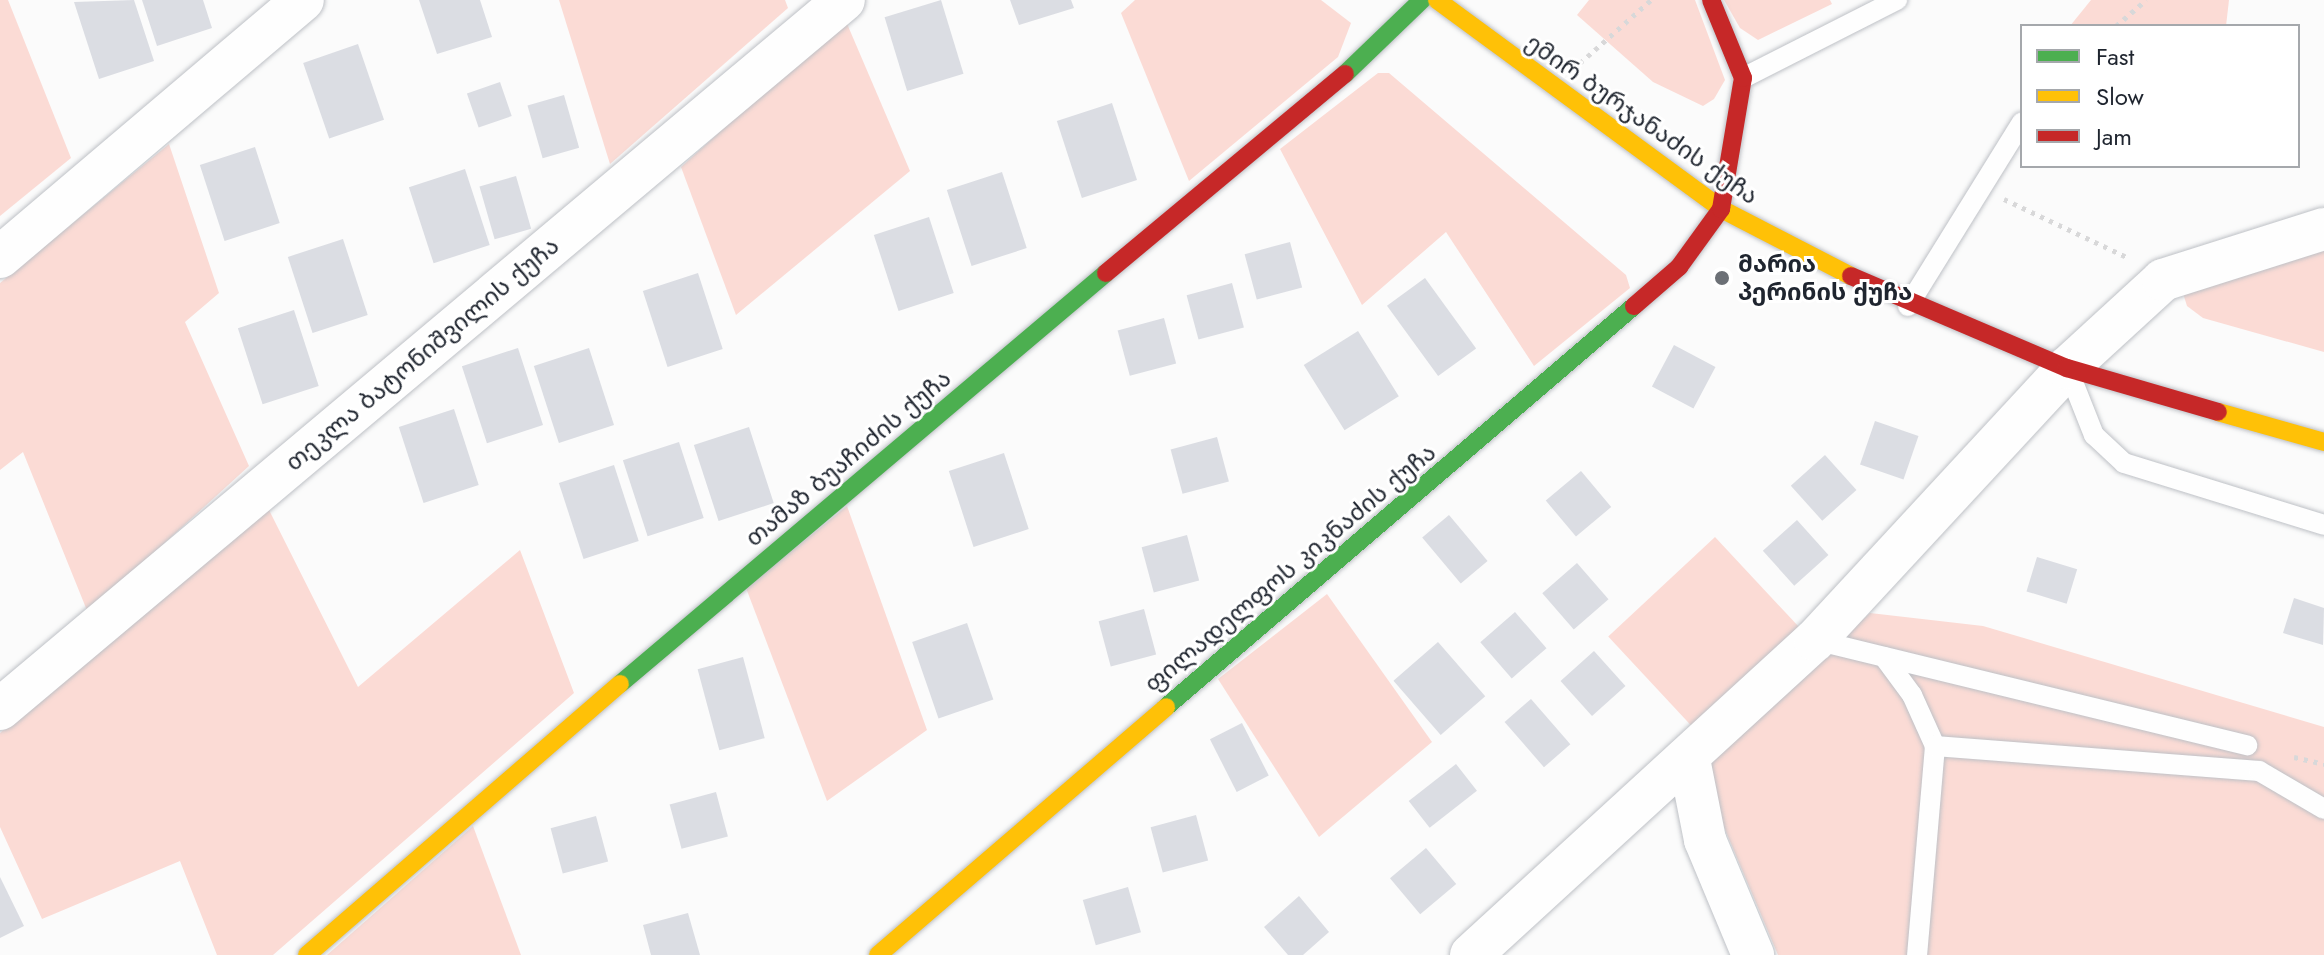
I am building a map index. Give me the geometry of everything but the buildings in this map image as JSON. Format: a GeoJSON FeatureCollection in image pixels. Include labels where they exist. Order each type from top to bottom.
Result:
{"type":"FeatureCollection","features":[{"type":"Feature","properties":{"kind":"street"},"geometry":{"type":"LineString","coordinates":[[0,257],[303,0]]}},
{"type":"Feature","properties":{"kind":"street","name":"თეკლა ბატონიშვილის ქუჩა"},"geometry":{"type":"LineString","coordinates":[[0,709],[844,0]]}},
{"type":"Feature","properties":{"kind":"street","name":"თამაზ ბუაჩიძის ქუჩა"},"geometry":{"type":"LineString","coordinates":[[307,955],[837,497],[1345,74],[1422,0]]}},
{"type":"Feature","properties":{"kind":"street","name":"ემირ ბურჯანაძის ქუჩა"},"geometry":{"type":"LineString","coordinates":[[1437,0],[1549,89],[1721,209],[1908,306],[2067,368],[2324,442]]}},
{"type":"Feature","properties":{"kind":"street"},"geometry":{"type":"LineString","coordinates":[[1711,0],[1743,78],[1721,209]]}},
{"type":"Feature","properties":{"kind":"street","name":"ფილადელფოს კიკნაძის ქუჩა"},"geometry":{"type":"LineString","coordinates":[[878,955],[1679,267],[1721,209]]}},
{"type":"Feature","properties":{"kind":"street"},"geometry":{"type":"LineString","coordinates":[[1471,955],[1689,759],[1815,640],[2067,368],[2163,280],[2324,229]]}},
{"type":"Feature","properties":{"kind":"street"},"geometry":{"type":"LineString","coordinates":[[1689,759],[1705,840],[1753,955]]}},
{"type":"Feature","properties":{"kind":"lane"},"geometry":{"type":"LineString","coordinates":[[1743,78],[1897,0]]}},
{"type":"Feature","properties":{"kind":"lane"},"geometry":{"type":"LineString","coordinates":[[1908,306],[2020,125]]}},
{"type":"Feature","properties":{"kind":"lane"},"geometry":{"type":"LineString","coordinates":[[2067,368],[2094,435],[2124,463],[2324,525]]}},
{"type":"Feature","properties":{"kind":"lane"},"geometry":{"type":"LineString","coordinates":[[1815,640],[2247,745]]}},
{"type":"Feature","properties":{"kind":"lane"},"geometry":{"type":"LineString","coordinates":[[1884,657],[1912,695],[1935,746],[1917,955]]}},
{"type":"Feature","properties":{"kind":"lane"},"geometry":{"type":"LineString","coordinates":[[1935,746],[2259,771],[2324,809]]}},
{"type":"Feature","properties":{"kind":"path"},"geometry":{"type":"LineString","coordinates":[[1549,89],[1651,0]]}},
{"type":"Feature","properties":{"kind":"path"},"geometry":{"type":"LineString","coordinates":[[2118,24],[2146,0]]}},
{"type":"Feature","properties":{"kind":"path"},"geometry":{"type":"LineString","coordinates":[[1981,188],[2163,280]]}},
{"type":"Feature","properties":{"kind":"shaded area"},"geometry":{"type":"Polygon","coordinates":[[[0,0],[8,0],[71,158],[0,216],[0,0]]]}},
{"type":"Feature","properties":{"kind":"shaded area"},"geometry":{"type":"Polygon","coordinates":[[[559,0],[785,0],[788,8],[610,164],[559,0]]]}},
{"type":"Feature","properties":{"kind":"shaded area"},"geometry":{"type":"Polygon","coordinates":[[[1135,0],[1321,0],[1351,23],[1338,57],[1189,181],[1121,13],[1135,0]]]}},
{"type":"Feature","properties":{"kind":"shaded area"},"geometry":{"type":"Polygon","coordinates":[[[1589,0],[1695,0],[1725,80],[1714,99],[1703,106],[1653,82],[1577,15],[1589,0]]]}},
{"type":"Feature","properties":{"kind":"shaded area"},"geometry":{"type":"Polygon","coordinates":[[[1724,0],[1830,0],[1832,4],[1758,40],[1740,28],[1724,0]]]}},
{"type":"Feature","properties":{"kind":"shaded area"},"geometry":{"type":"Polygon","coordinates":[[[2091,0],[2229,0],[2226,24],[2072,24],[2091,0]]]}},
{"type":"Feature","properties":{"kind":"shaded area"},"geometry":{"type":"Polygon","coordinates":[[[845,19],[910,171],[736,315],[681,167],[845,19]]]}},
{"type":"Feature","properties":{"kind":"shaded area"},"geometry":{"type":"Polygon","coordinates":[[[1378,73],[1389,73],[1626,275],[1630,288],[1534,366],[1446,232],[1362,305],[1280,149],[1378,73]]]}},
{"type":"Feature","properties":{"kind":"shaded area"},"geometry":{"type":"Polygon","coordinates":[[[169,144],[219,293],[185,322],[249,466],[88,613],[23,452],[0,470],[0,283],[169,144]]]}},
{"type":"Feature","properties":{"kind":"shaded area"},"geometry":{"type":"Polygon","coordinates":[[[2324,243],[2324,352],[2203,318],[2187,306],[2182,290],[2324,243]]]}},
{"type":"Feature","properties":{"kind":"shaded area"},"geometry":{"type":"Polygon","coordinates":[[[847,506],[927,730],[827,801],[746,588],[847,506]]]}},
{"type":"Feature","properties":{"kind":"shaded area"},"geometry":{"type":"Polygon","coordinates":[[[268,508],[358,687],[520,550],[574,693],[273,955],[217,955],[180,861],[42,919],[0,827],[0,733],[268,508]]]}},
{"type":"Feature","properties":{"kind":"shaded area"},"geometry":{"type":"Polygon","coordinates":[[[1715,537],[1802,631],[1696,730],[1608,637],[1715,537]]]}},
{"type":"Feature","properties":{"kind":"shaded area"},"geometry":{"type":"Polygon","coordinates":[[[1327,594],[1432,742],[1319,837],[1218,679],[1327,594]]]}},
{"type":"Feature","properties":{"kind":"shaded area"},"geometry":{"type":"Polygon","coordinates":[[[1870,613],[1983,626],[2324,727],[2324,955],[1778,955],[1699,768],[1870,613]]]}},
{"type":"Feature","properties":{"kind":"shaded area"},"geometry":{"type":"Polygon","coordinates":[[[473,826],[521,955],[327,955],[473,826]]]}},
{"type":"Feature","properties":{"kind":"traffic: fast"},"geometry":{"type":"LineString","coordinates":[[1345,74],[1422,0]]}},
{"type":"Feature","properties":{"kind":"traffic: fast"},"geometry":{"type":"LineString","coordinates":[[620,684],[1106,273]]}},
{"type":"Feature","properties":{"kind":"traffic: fast"},"geometry":{"type":"LineString","coordinates":[[1166,707],[1634,306]]}},
{"type":"Feature","properties":{"kind":"traffic: slow"},"geometry":{"type":"LineString","coordinates":[[1437,0],[1721,209],[1851,276]]}},
{"type":"Feature","properties":{"kind":"traffic: slow"},"geometry":{"type":"LineString","coordinates":[[2218,412],[2324,442]]}},
{"type":"Feature","properties":{"kind":"traffic: slow"},"geometry":{"type":"LineString","coordinates":[[307,955],[620,684]]}},
{"type":"Feature","properties":{"kind":"traffic: slow"},"geometry":{"type":"LineString","coordinates":[[878,955],[1166,707]]}},
{"type":"Feature","properties":{"kind":"traffic: jam"},"geometry":{"type":"LineString","coordinates":[[1634,306],[1679,267],[1721,209],[1743,78],[1711,0]]}},
{"type":"Feature","properties":{"kind":"traffic: jam"},"geometry":{"type":"LineString","coordinates":[[1106,273],[1345,74]]}},
{"type":"Feature","properties":{"kind":"traffic: jam"},"geometry":{"type":"LineString","coordinates":[[1851,276],[2067,368],[2218,412]]}},
{"type":"Feature","properties":{"kind":"place","name":"მარია პერინის ქუჩა"},"geometry":{"type":"Point","coordinates":[1722,278]}}]}
